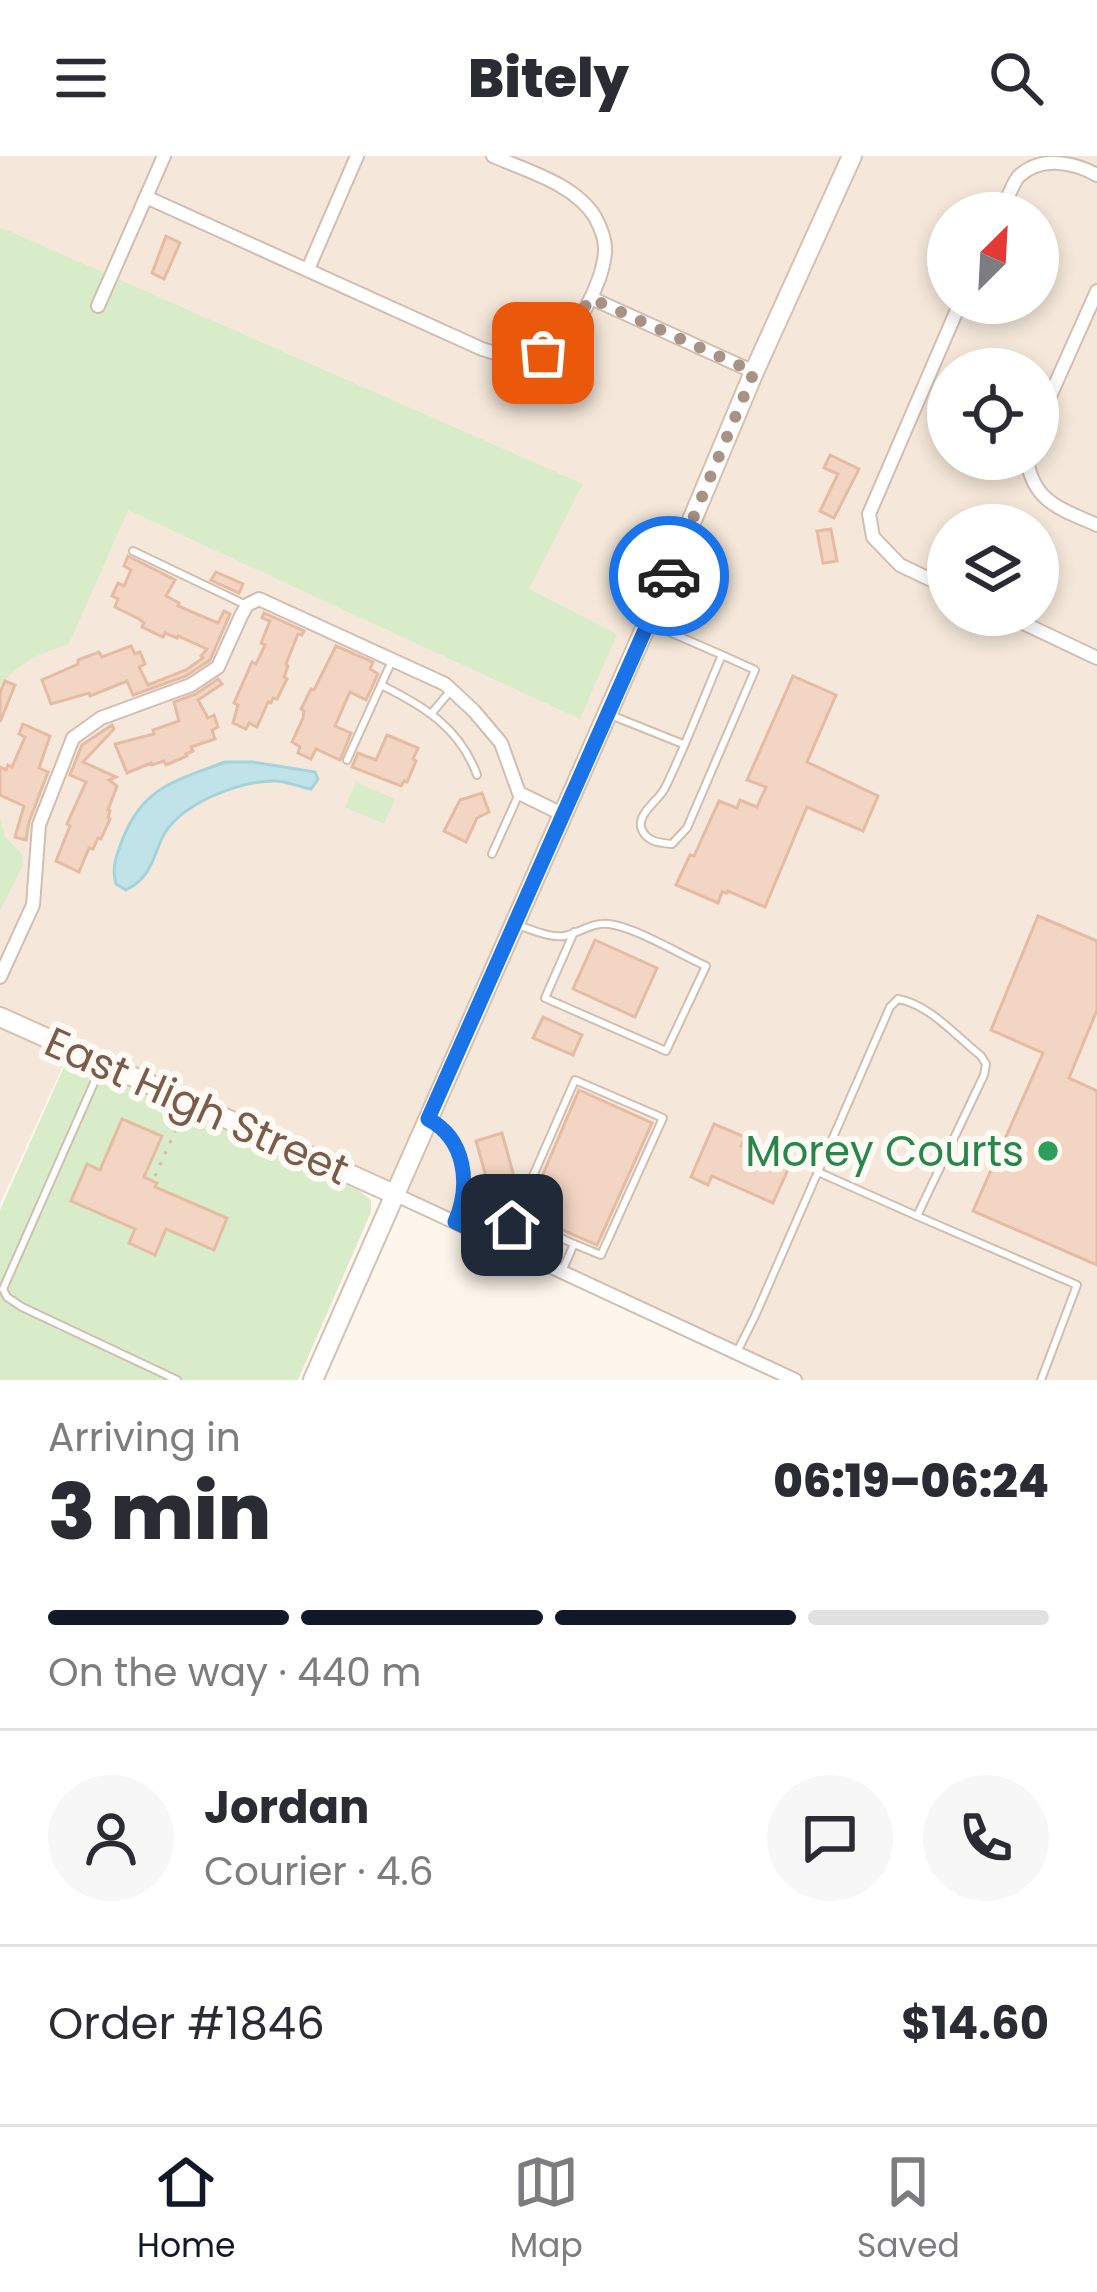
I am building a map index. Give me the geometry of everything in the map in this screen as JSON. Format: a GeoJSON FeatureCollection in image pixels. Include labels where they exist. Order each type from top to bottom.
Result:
{"type":"FeatureCollection","features":[{"type":"Feature","properties":{"kind":"main road"},"geometry":{"type":"LineString","coordinates":[[314,1380],[852,156]]}},
{"type":"Feature","properties":{"kind":"main road","name":"East High Street"},"geometry":{"type":"LineString","coordinates":[[0,1017],[394,1194]]}},
{"type":"Feature","properties":{"kind":"street"},"geometry":{"type":"LineString","coordinates":[[98,306],[164,156]]}},
{"type":"Feature","properties":{"kind":"street"},"geometry":{"type":"LineString","coordinates":[[308,269],[358,156]]}},
{"type":"Feature","properties":{"kind":"street"},"geometry":{"type":"LineString","coordinates":[[146,196],[482,350],[520,357],[543,353],[571,332],[590,298],[605,256],[604,238],[596,219],[575,195],[493,156]]}},
{"type":"Feature","properties":{"kind":"street"},"geometry":{"type":"LineString","coordinates":[[1011,192],[1017,178],[1036,162],[1068,160],[1097,175]]}},
{"type":"Feature","properties":{"kind":"street"},"geometry":{"type":"LineString","coordinates":[[1059,376],[1097,290]]}},
{"type":"Feature","properties":{"kind":"street"},"geometry":{"type":"LineString","coordinates":[[590,298],[754,372]]}},
{"type":"Feature","properties":{"kind":"street"},"geometry":{"type":"LineString","coordinates":[[927,578],[899,565],[873,537],[869,514],[951,324]]}},
{"type":"Feature","properties":{"kind":"street"},"geometry":{"type":"LineString","coordinates":[[1032,480],[1048,502],[1097,526]]}},
{"type":"Feature","properties":{"kind":"street"},"geometry":{"type":"LineString","coordinates":[[0,977],[33,905],[39,825],[74,738],[101,718],[191,685],[218,667],[253,602],[445,684],[501,743],[519,793],[562,814]]}},
{"type":"Feature","properties":{"kind":"street"},"geometry":{"type":"LineString","coordinates":[[1050,636],[1097,658]]}},
{"type":"Feature","properties":{"kind":"street"},"geometry":{"type":"LineString","coordinates":[[394,1194],[795,1380]]}},
{"type":"Feature","properties":{"kind":"lane"},"geometry":{"type":"LineString","coordinates":[[133,551],[253,602]]}},
{"type":"Feature","properties":{"kind":"lane"},"geometry":{"type":"LineString","coordinates":[[648,623],[755,670],[687,828],[673,844],[657,843],[647,837],[641,818],[665,787],[722,656]]}},
{"type":"Feature","properties":{"kind":"lane"},"geometry":{"type":"LineString","coordinates":[[347,760],[392,660]]}},
{"type":"Feature","properties":{"kind":"lane"},"geometry":{"type":"LineString","coordinates":[[381,685],[432,713],[461,742],[477,775]]}},
{"type":"Feature","properties":{"kind":"lane"},"geometry":{"type":"LineString","coordinates":[[432,713],[451,690]]}},
{"type":"Feature","properties":{"kind":"lane"},"geometry":{"type":"LineString","coordinates":[[607,714],[683,744]]}},
{"type":"Feature","properties":{"kind":"lane"},"geometry":{"type":"LineString","coordinates":[[492,854],[519,793]]}},
{"type":"Feature","properties":{"kind":"lane"},"geometry":{"type":"LineString","coordinates":[[514,924],[555,936],[596,924],[619,926],[706,966],[665,1051],[545,998],[574,932]]}},
{"type":"Feature","properties":{"kind":"lane"},"geometry":{"type":"LineString","coordinates":[[736,1353],[890,1007],[898,999],[934,1017],[986,1064],[917,1216]]}},
{"type":"Feature","properties":{"kind":"lane"},"geometry":{"type":"LineString","coordinates":[[103,1063],[3,1289],[22,1307],[177,1380]]}},
{"type":"Feature","properties":{"kind":"lane"},"geometry":{"type":"LineString","coordinates":[[504,1245],[515,1217],[575,1080],[663,1118],[601,1255],[515,1217]]}},
{"type":"Feature","properties":{"kind":"lane"},"geometry":{"type":"LineString","coordinates":[[428,1119],[445,1130],[455,1146],[465,1179],[455,1222]]}},
{"type":"Feature","properties":{"kind":"lane"},"geometry":{"type":"LineString","coordinates":[[818,1172],[1077,1285],[1041,1380]]}},
{"type":"Feature","properties":{"kind":"lane"},"geometry":{"type":"LineString","coordinates":[[562,1272],[574,1244]]}},
{"type":"Feature","properties":{"kind":"path"},"geometry":{"type":"LineString","coordinates":[[155,1176],[189,1101]]}},
{"type":"Feature","properties":{"kind":"shaded area"},"geometry":{"type":"Polygon","coordinates":[[[0,156],[1097,156],[1097,1380],[795,1380],[70,1050],[0,1204],[0,156]]]}},
{"type":"Feature","properties":{"kind":"green space"},"geometry":{"type":"Polygon","coordinates":[[[0,227],[583,484],[529,589],[617,634],[580,719],[128,510],[69,644],[30,659],[0,687],[0,227]]]}},
{"type":"Feature","properties":{"kind":"green space"},"geometry":{"type":"Polygon","coordinates":[[[356,782],[395,799],[384,824],[345,807],[356,782]]]}},
{"type":"Feature","properties":{"kind":"green space"},"geometry":{"type":"Polygon","coordinates":[[[0,817],[5,837],[22,854],[23,865],[0,911],[0,817]]]}},
{"type":"Feature","properties":{"kind":"green space"},"geometry":{"type":"Polygon","coordinates":[[[69,1056],[371,1200],[371,1212],[298,1380],[0,1380],[0,1210],[69,1056]]]}},
{"type":"Feature","properties":{"kind":"water"},"geometry":{"type":"Polygon","coordinates":[[[225,762],[315,772],[318,779],[311,789],[280,781],[260,782],[195,805],[170,826],[140,880],[126,890],[116,884],[117,855],[141,807],[164,788],[225,762]]]}},
{"type":"Feature","properties":{"kind":"building"},"geometry":{"type":"Polygon","coordinates":[[[166,236],[180,243],[164,279],[152,273],[166,236]]]}},
{"type":"Feature","properties":{"kind":"building"},"geometry":{"type":"Polygon","coordinates":[[[830,455],[859,469],[834,518],[820,511],[838,474],[824,468],[830,455]]]}},
{"type":"Feature","properties":{"kind":"building"},"geometry":{"type":"Polygon","coordinates":[[[831,529],[837,561],[823,563],[817,531],[831,529]]]}},
{"type":"Feature","properties":{"kind":"building"},"geometry":{"type":"Polygon","coordinates":[[[128,556],[175,580],[166,596],[178,606],[218,623],[224,611],[230,614],[210,660],[186,676],[133,695],[127,681],[90,696],[51,704],[42,680],[99,652],[102,657],[131,646],[135,654],[140,652],[145,664],[139,667],[148,685],[203,658],[207,649],[178,636],[165,633],[163,637],[115,607],[118,599],[112,596],[118,583],[124,586],[131,570],[124,566],[128,556]]]}},
{"type":"Feature","properties":{"kind":"building"},"geometry":{"type":"Polygon","coordinates":[[[216,572],[243,584],[239,593],[211,580],[216,572]]]}},
{"type":"Feature","properties":{"kind":"building"},"geometry":{"type":"Polygon","coordinates":[[[264,613],[304,631],[298,634],[286,664],[287,679],[277,699],[268,702],[257,727],[249,723],[246,729],[233,723],[238,705],[234,703],[265,645],[261,643],[270,621],[262,618],[264,613]]]}},
{"type":"Feature","properties":{"kind":"building"},"geometry":{"type":"Polygon","coordinates":[[[336,646],[373,662],[370,669],[378,674],[366,700],[350,692],[335,726],[351,733],[340,760],[316,749],[311,759],[298,753],[300,747],[292,742],[303,718],[301,709],[336,646]]]}},
{"type":"Feature","properties":{"kind":"building"},"geometry":{"type":"Polygon","coordinates":[[[793,676],[836,695],[807,762],[878,796],[863,831],[807,807],[765,907],[728,891],[722,892],[718,903],[676,885],[719,801],[737,808],[740,800],[757,807],[766,787],[747,780],[793,676]]]}},
{"type":"Feature","properties":{"kind":"building"},"geometry":{"type":"Polygon","coordinates":[[[218,679],[222,684],[198,700],[208,718],[214,715],[215,739],[191,747],[187,756],[166,765],[164,761],[151,763],[127,773],[115,744],[154,734],[153,730],[179,721],[174,702],[218,679]]]}},
{"type":"Feature","properties":{"kind":"building"},"geometry":{"type":"Polygon","coordinates":[[[5,681],[15,685],[0,722],[0,693],[5,681]]]}},
{"type":"Feature","properties":{"kind":"building"},"geometry":{"type":"Polygon","coordinates":[[[23,724],[50,736],[39,768],[48,772],[26,840],[15,837],[24,806],[0,795],[0,767],[12,767],[25,737],[19,734],[23,724]]]}},
{"type":"Feature","properties":{"kind":"building"},"geometry":{"type":"Polygon","coordinates":[[[112,725],[114,729],[83,762],[116,777],[109,780],[117,786],[108,810],[110,819],[79,872],[56,861],[86,782],[70,775],[82,745],[112,725]]]}},
{"type":"Feature","properties":{"kind":"building"},"geometry":{"type":"Polygon","coordinates":[[[387,735],[418,748],[407,782],[401,786],[352,767],[358,753],[376,760],[387,735]]]}},
{"type":"Feature","properties":{"kind":"building"},"geometry":{"type":"Polygon","coordinates":[[[482,793],[489,812],[477,818],[466,842],[444,831],[460,800],[482,793]]]}},
{"type":"Feature","properties":{"kind":"building"},"geometry":{"type":"Polygon","coordinates":[[[1038,916],[1097,941],[1097,1010],[1069,1078],[1097,1091],[1097,1265],[973,1211],[1043,1053],[991,1030],[1038,916]]]}},
{"type":"Feature","properties":{"kind":"building"},"geometry":{"type":"Polygon","coordinates":[[[595,940],[657,968],[635,1017],[573,989],[595,940]]]}},
{"type":"Feature","properties":{"kind":"building"},"geometry":{"type":"Polygon","coordinates":[[[543,1017],[582,1035],[573,1055],[533,1038],[543,1017]]]}},
{"type":"Feature","properties":{"kind":"building"},"geometry":{"type":"Polygon","coordinates":[[[579,1090],[652,1123],[597,1245],[526,1214],[579,1090]]]}},
{"type":"Feature","properties":{"kind":"building"},"geometry":{"type":"Polygon","coordinates":[[[122,1119],[162,1136],[144,1177],[157,1183],[155,1187],[227,1218],[214,1250],[166,1229],[155,1255],[129,1243],[135,1229],[71,1201],[87,1164],[100,1170],[122,1119]]]}},
{"type":"Feature","properties":{"kind":"building"},"geometry":{"type":"Polygon","coordinates":[[[714,1124],[745,1137],[741,1146],[789,1167],[773,1203],[712,1176],[708,1185],[691,1177],[714,1124]]]}},
{"type":"Feature","properties":{"kind":"building"},"geometry":{"type":"Polygon","coordinates":[[[502,1133],[515,1180],[489,1187],[476,1141],[502,1133]]]}},
{"type":"Feature","properties":{"kind":"way so far"},"geometry":{"type":"LineString","coordinates":[[543,353],[571,332],[590,298],[754,372],[669,576]]}},
{"type":"Feature","properties":{"kind":"place","name":"Morey Courts"},"geometry":{"type":"Point","coordinates":[1048,1151]}},
{"type":"Feature","properties":{"kind":"route"},"geometry":{"type":"LineString","coordinates":[[512,1225],[504,1245],[455,1222],[463,1205],[465,1179],[455,1146],[445,1130],[428,1119],[669,576]]}}]}
